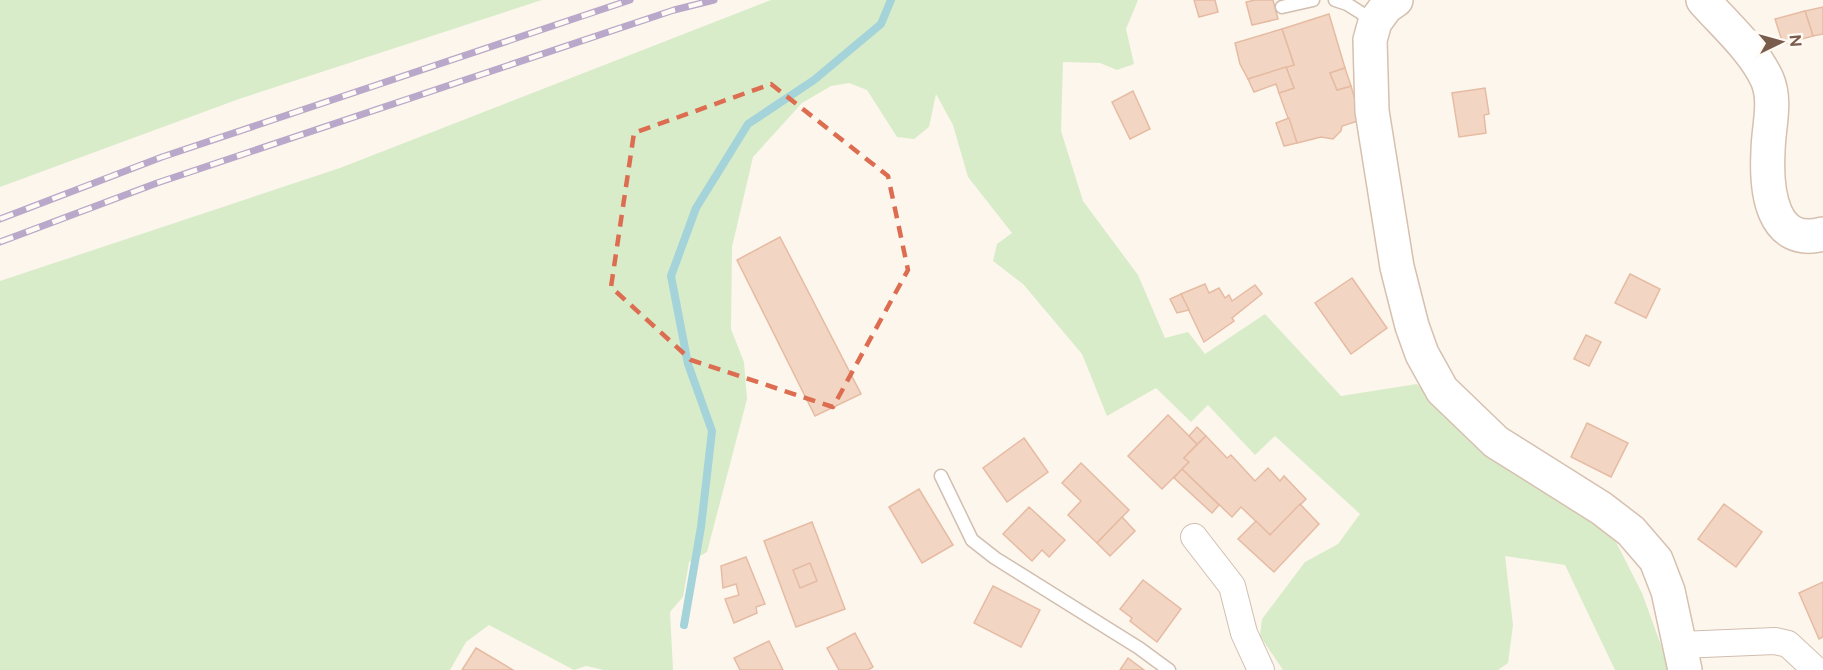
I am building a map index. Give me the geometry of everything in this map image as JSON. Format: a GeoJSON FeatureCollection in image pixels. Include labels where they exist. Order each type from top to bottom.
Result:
{"type":"FeatureCollection","features":[{"type":"Feature","properties":{"kind":"street"},"geometry":{"type":"LineString","coordinates":[[1703,0],[1753,57],[1768,81],[1772,110],[1767,153],[1771,201],[1777,219],[1789,231],[1801,236],[1813,237],[1823,234]]}},
{"type":"Feature","properties":{"kind":"street"},"geometry":{"type":"LineString","coordinates":[[1386,11],[1370,40],[1372,111],[1397,267],[1412,326],[1422,354],[1442,390],[1496,441],[1601,508],[1631,531],[1656,560],[1668,591],[1682,657],[1775,641],[1788,644],[1816,670]]}},
{"type":"Feature","properties":{"kind":"street"},"geometry":{"type":"LineString","coordinates":[[1194,537],[1232,586],[1244,633],[1261,670]]}},
{"type":"Feature","properties":{"kind":"lane"},"geometry":{"type":"LineString","coordinates":[[1282,7],[1313,0]]}},
{"type":"Feature","properties":{"kind":"lane"},"geometry":{"type":"LineString","coordinates":[[1335,0],[1386,11]]}},
{"type":"Feature","properties":{"kind":"lane"},"geometry":{"type":"LineString","coordinates":[[941,476],[972,540],[995,558],[1139,648],[1169,670]]}},
{"type":"Feature","properties":{"kind":"highlighted area"},"geometry":{"type":"Polygon","coordinates":[[[771,84],[888,176],[908,270],[833,407],[691,360],[611,287],[634,133],[771,84]]]}},
{"type":"Feature","properties":{"kind":"green space"},"geometry":{"type":"Polygon","coordinates":[[[0,0],[542,0],[239,99],[0,187],[0,0]]]}},
{"type":"Feature","properties":{"kind":"green space"},"geometry":{"type":"Polygon","coordinates":[[[771,0],[1138,0],[1126,29],[1134,64],[1117,70],[1100,63],[1063,62],[1061,131],[1083,201],[1138,275],[1165,338],[1188,332],[1205,354],[1265,314],[1341,396],[1417,384],[1461,432],[1603,530],[1616,542],[1642,593],[1670,670],[1615,670],[1565,565],[1505,556],[1513,625],[1508,663],[1498,670],[1283,670],[1260,636],[1262,619],[1305,562],[1338,544],[1360,514],[1275,436],[1255,455],[1208,405],[1191,422],[1156,388],[1107,416],[1082,354],[1023,284],[993,261],[997,244],[1012,233],[968,177],[953,125],[936,94],[929,127],[914,139],[897,137],[867,90],[849,83],[831,86],[802,103],[753,157],[732,247],[731,329],[744,362],[747,399],[707,552],[689,562],[683,597],[670,612],[673,670],[604,670],[586,666],[574,670],[489,625],[466,642],[450,670],[0,670],[0,281],[340,168],[771,0]]]}},
{"type":"Feature","properties":{"kind":"building"},"geometry":{"type":"Polygon","coordinates":[[[1194,0],[1215,0],[1218,12],[1199,17],[1194,0]]]}},
{"type":"Feature","properties":{"kind":"building"},"geometry":{"type":"Polygon","coordinates":[[[1273,0],[1278,19],[1252,25],[1246,2],[1273,0]]]}},
{"type":"Feature","properties":{"kind":"building"},"geometry":{"type":"Polygon","coordinates":[[[1823,7],[1823,34],[1813,36],[1805,11],[1823,7]]]}},
{"type":"Feature","properties":{"kind":"building"},"geometry":{"type":"Polygon","coordinates":[[[1805,11],[1813,36],[1783,44],[1775,19],[1805,11]]]}},
{"type":"Feature","properties":{"kind":"building"},"geometry":{"type":"Polygon","coordinates":[[[1329,14],[1345,68],[1330,73],[1337,90],[1351,86],[1361,120],[1342,126],[1341,131],[1333,139],[1321,137],[1297,143],[1279,93],[1294,88],[1286,67],[1294,65],[1282,29],[1329,14]]]}},
{"type":"Feature","properties":{"kind":"building"},"geometry":{"type":"Polygon","coordinates":[[[1282,29],[1294,65],[1248,79],[1240,64],[1235,43],[1282,29]]]}},
{"type":"Feature","properties":{"kind":"building"},"geometry":{"type":"Polygon","coordinates":[[[1286,67],[1294,88],[1279,93],[1276,84],[1254,92],[1248,79],[1286,67]]]}},
{"type":"Feature","properties":{"kind":"building"},"geometry":{"type":"Polygon","coordinates":[[[1345,68],[1351,86],[1337,90],[1330,73],[1345,68]]]}},
{"type":"Feature","properties":{"kind":"building"},"geometry":{"type":"Polygon","coordinates":[[[1485,88],[1489,114],[1484,115],[1486,133],[1459,137],[1452,93],[1485,88]]]}},
{"type":"Feature","properties":{"kind":"building"},"geometry":{"type":"Polygon","coordinates":[[[1133,91],[1150,129],[1130,139],[1112,102],[1133,91]]]}},
{"type":"Feature","properties":{"kind":"building"},"geometry":{"type":"Polygon","coordinates":[[[1289,118],[1297,143],[1284,146],[1276,123],[1289,118]]]}},
{"type":"Feature","properties":{"kind":"building"},"geometry":{"type":"Polygon","coordinates":[[[780,237],[861,394],[815,416],[737,260],[780,237]]]}},
{"type":"Feature","properties":{"kind":"building"},"geometry":{"type":"Polygon","coordinates":[[[1630,274],[1660,289],[1646,318],[1615,303],[1630,274]]]}},
{"type":"Feature","properties":{"kind":"building"},"geometry":{"type":"Polygon","coordinates":[[[1352,278],[1387,328],[1351,354],[1315,303],[1352,278]]]}},
{"type":"Feature","properties":{"kind":"building"},"geometry":{"type":"Polygon","coordinates":[[[1205,284],[1209,293],[1219,288],[1225,298],[1229,295],[1232,301],[1255,285],[1262,294],[1232,318],[1234,321],[1204,342],[1181,294],[1205,284]]]}},
{"type":"Feature","properties":{"kind":"building"},"geometry":{"type":"Polygon","coordinates":[[[1181,294],[1189,310],[1177,313],[1170,299],[1181,294]]]}},
{"type":"Feature","properties":{"kind":"building"},"geometry":{"type":"Polygon","coordinates":[[[1586,335],[1601,342],[1589,366],[1574,359],[1586,335]]]}},
{"type":"Feature","properties":{"kind":"building"},"geometry":{"type":"Polygon","coordinates":[[[1168,415],[1197,444],[1184,458],[1189,462],[1162,489],[1128,456],[1168,415]]]}},
{"type":"Feature","properties":{"kind":"building"},"geometry":{"type":"Polygon","coordinates":[[[1587,423],[1628,443],[1611,477],[1571,457],[1587,423]]]}},
{"type":"Feature","properties":{"kind":"building"},"geometry":{"type":"Polygon","coordinates":[[[1197,427],[1206,436],[1197,444],[1189,436],[1197,427]]]}},
{"type":"Feature","properties":{"kind":"building"},"geometry":{"type":"Polygon","coordinates":[[[1206,436],[1227,458],[1231,455],[1255,481],[1268,468],[1280,481],[1284,476],[1306,499],[1270,535],[1241,507],[1232,517],[1182,469],[1189,462],[1184,458],[1206,436]]]}},
{"type":"Feature","properties":{"kind":"building"},"geometry":{"type":"Polygon","coordinates":[[[1024,438],[1048,472],[1007,502],[983,468],[1024,438]]]}},
{"type":"Feature","properties":{"kind":"building"},"geometry":{"type":"Polygon","coordinates":[[[1081,463],[1129,510],[1097,543],[1068,515],[1081,501],[1062,483],[1081,463]]]}},
{"type":"Feature","properties":{"kind":"building"},"geometry":{"type":"Polygon","coordinates":[[[1182,469],[1219,505],[1212,513],[1174,478],[1182,469]]]}},
{"type":"Feature","properties":{"kind":"building"},"geometry":{"type":"Polygon","coordinates":[[[919,489],[953,545],[922,563],[889,507],[919,489]]]}},
{"type":"Feature","properties":{"kind":"building"},"geometry":{"type":"Polygon","coordinates":[[[1300,504],[1319,524],[1274,572],[1238,539],[1256,521],[1270,535],[1300,504]]]}},
{"type":"Feature","properties":{"kind":"building"},"geometry":{"type":"Polygon","coordinates":[[[1724,504],[1762,532],[1736,567],[1698,539],[1724,504]]]}},
{"type":"Feature","properties":{"kind":"building"},"geometry":{"type":"Polygon","coordinates":[[[1029,507],[1065,540],[1049,557],[1042,550],[1032,561],[1003,534],[1029,507]]]}},
{"type":"Feature","properties":{"kind":"building"},"geometry":{"type":"Polygon","coordinates":[[[1122,517],[1135,531],[1110,556],[1097,543],[1122,517]]]}},
{"type":"Feature","properties":{"kind":"building"},"geometry":{"type":"Polygon","coordinates":[[[812,522],[845,609],[796,627],[764,541],[812,522]]]}},
{"type":"Feature","properties":{"kind":"building"},"geometry":{"type":"Polygon","coordinates":[[[746,557],[765,604],[756,607],[757,613],[734,623],[725,599],[739,595],[736,584],[723,588],[721,566],[746,557]]]}},
{"type":"Feature","properties":{"kind":"building"},"geometry":{"type":"Polygon","coordinates":[[[810,563],[817,581],[800,588],[793,570],[810,563]]]}},
{"type":"Feature","properties":{"kind":"building"},"geometry":{"type":"Polygon","coordinates":[[[1143,580],[1181,609],[1157,642],[1130,621],[1132,618],[1120,609],[1143,580]]]}},
{"type":"Feature","properties":{"kind":"building"},"geometry":{"type":"Polygon","coordinates":[[[1823,582],[1823,637],[1819,639],[1799,593],[1823,582]]]}},
{"type":"Feature","properties":{"kind":"building"},"geometry":{"type":"Polygon","coordinates":[[[993,586],[1040,610],[1021,647],[974,623],[993,586]]]}},
{"type":"Feature","properties":{"kind":"building"},"geometry":{"type":"Polygon","coordinates":[[[855,633],[873,667],[868,670],[839,670],[827,648],[855,633]]]}},
{"type":"Feature","properties":{"kind":"building"},"geometry":{"type":"Polygon","coordinates":[[[769,641],[783,670],[740,670],[734,658],[769,641]]]}},
{"type":"Feature","properties":{"kind":"building"},"geometry":{"type":"Polygon","coordinates":[[[476,648],[513,670],[462,670],[476,648]]]}},
{"type":"Feature","properties":{"kind":"building"},"geometry":{"type":"Polygon","coordinates":[[[1128,658],[1144,670],[1120,670],[1128,658]]]}},
{"type":"Feature","properties":{"kind":"waterway"},"geometry":{"type":"LineString","coordinates":[[684,625],[701,527],[712,431],[688,364],[671,276],[696,208],[748,124],[814,80],[881,24],[891,0]]}},
{"type":"Feature","properties":{"kind":"railway"},"geometry":{"type":"LineString","coordinates":[[0,219],[162,157],[630,0]]}},
{"type":"Feature","properties":{"kind":"railway"},"geometry":{"type":"LineString","coordinates":[[0,242],[157,183],[674,10],[714,0]]}}]}
